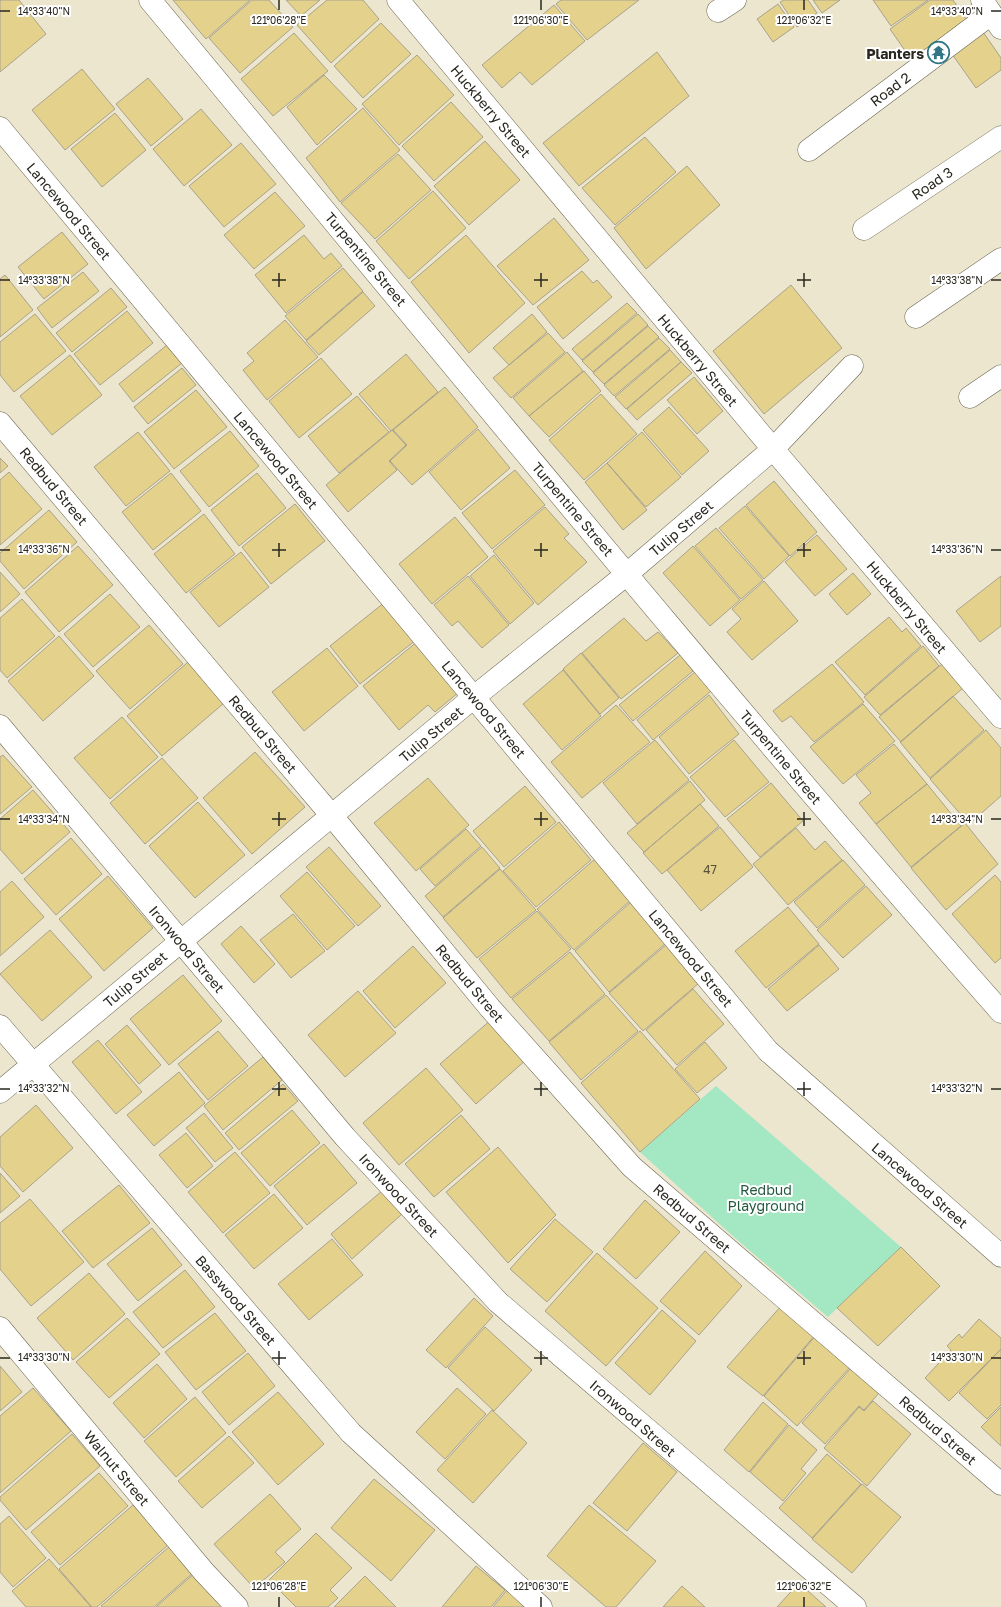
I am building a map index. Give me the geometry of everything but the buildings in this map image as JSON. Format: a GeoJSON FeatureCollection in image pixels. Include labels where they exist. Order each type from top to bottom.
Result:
{"type":"FeatureCollection","features":[{"type":"Feature","properties":{"kind":"street","name":"Turpentine Street"},"geometry":{"type":"LineString","coordinates":[[150,0],[627,574],[910,908],[1001,1012]]}},
{"type":"Feature","properties":{"kind":"street","name":"Huckberry Street"},"geometry":{"type":"LineString","coordinates":[[398,0],[773,449],[1001,717]]}},
{"type":"Feature","properties":{"kind":"street","name":"Road 2"},"geometry":{"type":"LineString","coordinates":[[809,150],[991,14]]}},
{"type":"Feature","properties":{"kind":"street","name":"Lancewood Street"},"geometry":{"type":"LineString","coordinates":[[0,128],[768,1051],[1001,1256]]}},
{"type":"Feature","properties":{"kind":"street","name":"Road 3"},"geometry":{"type":"LineString","coordinates":[[864,229],[1001,137]]}},
{"type":"Feature","properties":{"kind":"street"},"geometry":{"type":"LineString","coordinates":[[916,317],[1001,259]]}},
{"type":"Feature","properties":{"kind":"street","name":"Tulip Street"},"geometry":{"type":"LineString","coordinates":[[0,1092],[474,697],[627,574],[773,449],[852,366]]}},
{"type":"Feature","properties":{"kind":"street"},"geometry":{"type":"LineString","coordinates":[[970,397],[1001,376]]}},
{"type":"Feature","properties":{"kind":"street","name":"Redbud Street"},"geometry":{"type":"LineString","coordinates":[[0,423],[332,816],[490,1008],[632,1167],[1001,1484]]}},
{"type":"Feature","properties":{"kind":"street","name":"Ironwood Street"},"geometry":{"type":"LineString","coordinates":[[0,726],[345,1136],[498,1302],[855,1607]]}},
{"type":"Feature","properties":{"kind":"street","name":"Basswood Street"},"geometry":{"type":"LineString","coordinates":[[0,1026],[351,1433],[541,1607]]}},
{"type":"Feature","properties":{"kind":"street","name":"Walnut Street"},"geometry":{"type":"LineString","coordinates":[[0,1328],[199,1566],[237,1607]]}},
{"type":"Feature","properties":{"kind":"green space","name":"Redbud Playground"},"geometry":{"type":"Polygon","coordinates":[[[716,1086],[901,1247],[828,1317],[735,1238],[640,1152],[716,1086]]]}},
{"type":"Feature","properties":{"kind":"place","name":"Planters"},"geometry":{"type":"Point","coordinates":[939,53]}}]}
